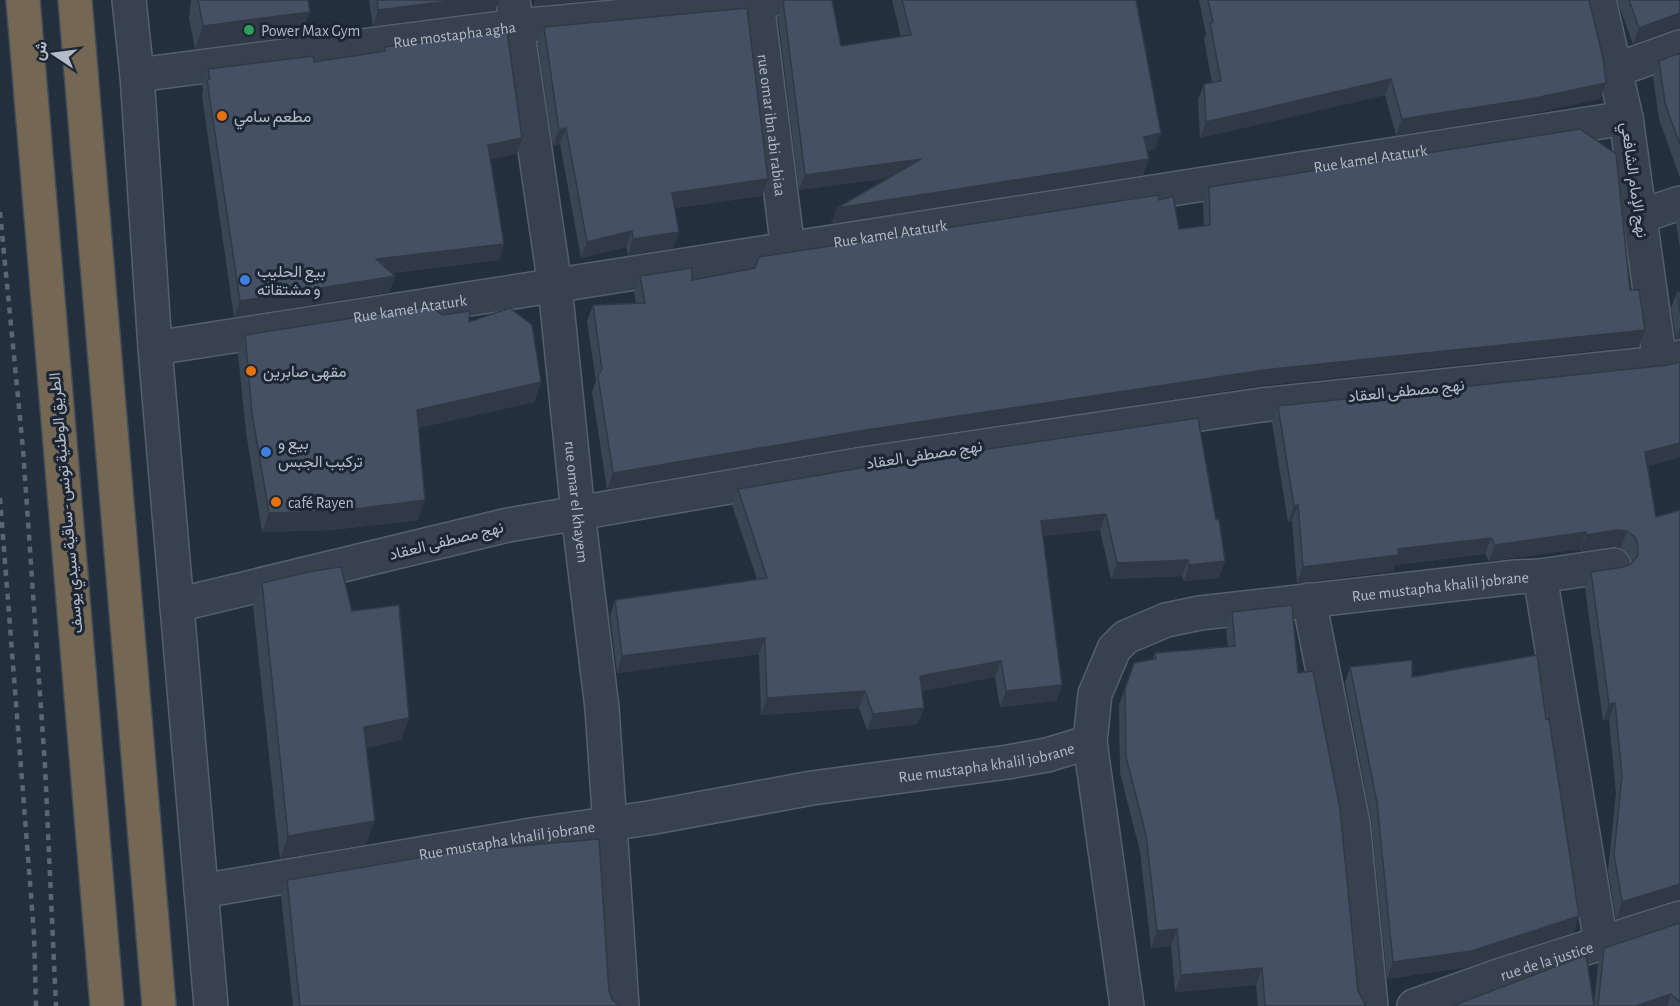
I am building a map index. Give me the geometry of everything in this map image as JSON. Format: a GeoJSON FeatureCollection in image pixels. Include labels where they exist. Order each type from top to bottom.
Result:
{"type":"FeatureCollection","features":[{"type":"Feature","properties":{"kind":"highway","name":"الطريق الوطنية تونس - ساقية سيدي يوسف"},"geometry":{"type":"LineString","coordinates":[[22,0],[107,1006]]}},
{"type":"Feature","properties":{"kind":"highway"},"geometry":{"type":"LineString","coordinates":[[75,0],[159,1006]]}},
{"type":"Feature","properties":{"kind":"street"},"geometry":{"type":"LineString","coordinates":[[129,0],[137,75],[155,348],[211,1006]]}},
{"type":"Feature","properties":{"kind":"street","name":"نهج الإمام الشافعي"},"geometry":{"type":"LineString","coordinates":[[1599,0],[1626,118],[1641,216],[1670,360]]}},
{"type":"Feature","properties":{"kind":"street","name":"Rue mostapha agha"},"geometry":{"type":"LineString","coordinates":[[137,75],[515,13],[754,2]]}},
{"type":"Feature","properties":{"kind":"street","name":"rue omar ibn abi rabiaa"},"geometry":{"type":"LineString","coordinates":[[754,2],[788,250]]}},
{"type":"Feature","properties":{"kind":"street","name":"rue omar el khayem"},"geometry":{"type":"LineString","coordinates":[[515,13],[555,286],[578,513],[602,708],[622,1006]]}},
{"type":"Feature","properties":{"kind":"street"},"geometry":{"type":"LineString","coordinates":[[1616,70],[1680,47]]}},
{"type":"Feature","properties":{"kind":"street","name":"Rue kamel Ataturk"},"geometry":{"type":"LineString","coordinates":[[155,348],[1626,118]]}},
{"type":"Feature","properties":{"kind":"street"},"geometry":{"type":"LineString","coordinates":[[1641,216],[1680,203]]}},
{"type":"Feature","properties":{"kind":"street","name":"نهج مصطفى العقاد"},"geometry":{"type":"LineString","coordinates":[[177,605],[508,525],[863,464],[1238,408],[1670,360]]}},
{"type":"Feature","properties":{"kind":"street"},"geometry":{"type":"LineString","coordinates":[[1539,576],[1614,565]]}},
{"type":"Feature","properties":{"kind":"street","name":"Rue mustapha khalil jobrane"},"geometry":{"type":"LineString","coordinates":[[201,891],[610,824],[812,788],[1047,755],[1090,742],[1095,694],[1114,649],[1126,638],[1166,620],[1200,613],[1309,600],[1539,576],[1601,943]]}},
{"type":"Feature","properties":{"kind":"street"},"geometry":{"type":"LineString","coordinates":[[1309,600],[1353,823],[1371,1006]]}},
{"type":"Feature","properties":{"kind":"street"},"geometry":{"type":"LineString","coordinates":[[1090,742],[1127,1006]]}},
{"type":"Feature","properties":{"kind":"street","name":"rue de la justice"},"geometry":{"type":"LineString","coordinates":[[1414,1006],[1680,918]]}},
{"type":"Feature","properties":{"kind":"building"},"geometry":{"type":"Polygon","coordinates":[[[198,0],[308,0],[310,12],[203,26],[198,0]]]}},
{"type":"Feature","properties":{"kind":"building"},"geometry":{"type":"Polygon","coordinates":[[[377,0],[458,0],[378,10],[377,0]]]}},
{"type":"Feature","properties":{"kind":"building"},"geometry":{"type":"Polygon","coordinates":[[[832,0],[841,46],[911,35],[902,0],[1136,0],[1161,133],[1144,137],[1149,159],[837,208],[921,159],[805,175],[783,1],[832,0]]]}},
{"type":"Feature","properties":{"kind":"building"},"geometry":{"type":"Polygon","coordinates":[[[1208,0],[1589,0],[1603,58],[1606,83],[1535,98],[1402,119],[1391,79],[1206,122],[1204,84],[1221,81],[1208,0]]]}},
{"type":"Feature","properties":{"kind":"building"},"geometry":{"type":"Polygon","coordinates":[[[1629,0],[1680,0],[1680,13],[1639,28],[1629,0]]]}},
{"type":"Feature","properties":{"kind":"building"},"geometry":{"type":"Polygon","coordinates":[[[747,8],[768,179],[672,193],[679,232],[633,239],[632,231],[587,242],[566,128],[559,130],[544,27],[747,8]]]}},
{"type":"Feature","properties":{"kind":"building"},"geometry":{"type":"Polygon","coordinates":[[[507,31],[522,138],[488,145],[504,244],[376,259],[395,276],[240,301],[207,80],[210,79],[208,69],[313,56],[314,62],[385,51],[385,47],[507,31]]]}},
{"type":"Feature","properties":{"kind":"building"},"geometry":{"type":"Polygon","coordinates":[[[1680,53],[1680,145],[1665,103],[1659,61],[1680,53]]]}},
{"type":"Feature","properties":{"kind":"building"},"geometry":{"type":"Polygon","coordinates":[[[1580,129],[1616,154],[1630,290],[1639,290],[1645,330],[1264,370],[866,430],[613,473],[598,376],[602,369],[593,305],[645,303],[640,276],[692,268],[692,280],[755,268],[759,257],[1158,195],[1159,200],[1173,196],[1179,229],[1210,225],[1209,187],[1580,129]]]}},
{"type":"Feature","properties":{"kind":"building"},"geometry":{"type":"Polygon","coordinates":[[[1677,292],[1680,292],[1680,313],[1677,292]]]}},
{"type":"Feature","properties":{"kind":"building"},"geometry":{"type":"Polygon","coordinates":[[[432,307],[442,315],[470,311],[469,322],[510,308],[532,325],[541,382],[417,410],[425,500],[339,511],[269,513],[252,413],[245,335],[432,307]]]}},
{"type":"Feature","properties":{"kind":"building"},"geometry":{"type":"Polygon","coordinates":[[[1680,362],[1680,443],[1645,452],[1656,517],[1680,510],[1680,884],[1622,902],[1614,854],[1622,776],[1615,703],[1609,704],[1591,572],[1631,564],[1638,555],[1635,537],[1627,531],[1617,530],[1495,545],[1491,538],[1398,549],[1399,555],[1303,567],[1298,505],[1294,506],[1278,406],[1680,362]]]}},
{"type":"Feature","properties":{"kind":"building"},"geometry":{"type":"Polygon","coordinates":[[[1198,418],[1216,520],[1219,519],[1225,561],[1189,565],[1188,560],[1117,563],[1106,514],[1041,521],[1062,685],[1006,691],[1001,661],[920,676],[924,708],[873,714],[865,691],[767,698],[765,638],[622,656],[615,600],[767,578],[738,489],[872,466],[1198,418]]]}},
{"type":"Feature","properties":{"kind":"building"},"geometry":{"type":"Polygon","coordinates":[[[341,567],[352,611],[399,605],[409,718],[364,727],[375,821],[288,836],[262,583],[341,567]]]}},
{"type":"Feature","properties":{"kind":"building"},"geometry":{"type":"Polygon","coordinates":[[[1292,605],[1298,673],[1313,671],[1340,809],[1358,991],[1366,1006],[1265,1006],[1262,968],[1181,975],[1177,929],[1157,931],[1146,835],[1126,757],[1125,689],[1134,663],[1156,659],[1155,653],[1235,646],[1232,612],[1292,605]]]}},
{"type":"Feature","properties":{"kind":"building"},"geometry":{"type":"Polygon","coordinates":[[[1537,655],[1546,719],[1549,718],[1579,916],[1472,951],[1393,962],[1377,803],[1350,667],[1412,660],[1412,677],[1537,655]]]}},
{"type":"Feature","properties":{"kind":"building"},"geometry":{"type":"Polygon","coordinates":[[[599,839],[609,991],[613,1001],[621,1006],[300,1006],[287,880],[453,852],[599,839]]]}},
{"type":"Feature","properties":{"kind":"building"},"geometry":{"type":"Polygon","coordinates":[[[1680,923],[1680,1002],[1671,994],[1636,1006],[1598,1006],[1604,948],[1680,923]]]}},
{"type":"Feature","properties":{"kind":"building"},"geometry":{"type":"Polygon","coordinates":[[[1586,955],[1594,1006],[1452,1006],[1586,955]]]}},
{"type":"Feature","properties":{"kind":"railway"},"geometry":{"type":"LineString","coordinates":[[0,212],[23,449],[45,766],[56,1006]]}},
{"type":"Feature","properties":{"kind":"railway"},"geometry":{"type":"LineString","coordinates":[[0,498],[34,934],[36,1006]]}},
{"type":"Feature","properties":{"kind":"place","name":"Power Max Gym"},"geometry":{"type":"Point","coordinates":[249,30]}},
{"type":"Feature","properties":{"kind":"place","name":"مطعم سامي"},"geometry":{"type":"Point","coordinates":[222,116]}},
{"type":"Feature","properties":{"kind":"place","name":"بيع الحليب و مشتقاته"},"geometry":{"type":"Point","coordinates":[245,280]}},
{"type":"Feature","properties":{"kind":"place","name":"مقهى صابرين"},"geometry":{"type":"Point","coordinates":[251,371]}},
{"type":"Feature","properties":{"kind":"place","name":"بيع و تركيب الجبس"},"geometry":{"type":"Point","coordinates":[266,452]}},
{"type":"Feature","properties":{"kind":"place","name":"café Rayen"},"geometry":{"type":"Point","coordinates":[276,502]}}]}
